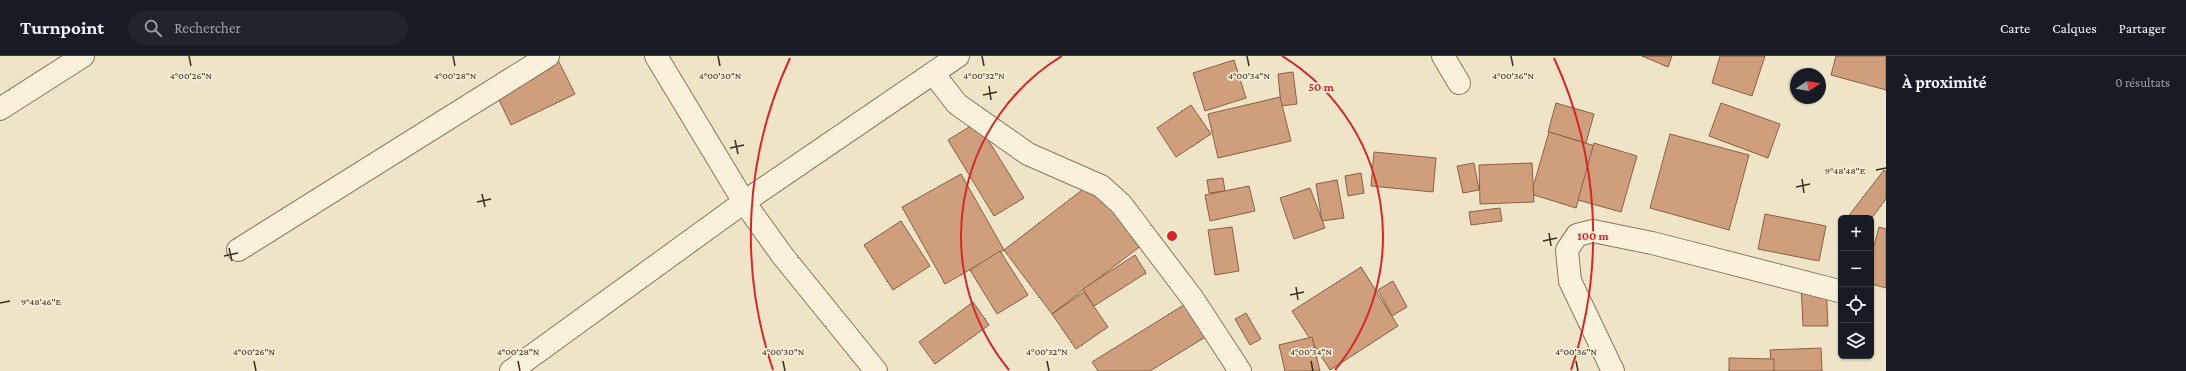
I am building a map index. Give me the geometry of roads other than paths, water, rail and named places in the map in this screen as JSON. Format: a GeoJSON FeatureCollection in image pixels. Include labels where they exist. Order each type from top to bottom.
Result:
{"type":"FeatureCollection","features":[{"type":"Feature","properties":{"kind":"street"},"geometry":{"type":"LineString","coordinates":[[0,109],[83,56]]}},
{"type":"Feature","properties":{"kind":"street"},"geometry":{"type":"LineString","coordinates":[[238,250],[548,56]]}},
{"type":"Feature","properties":{"kind":"street"},"geometry":{"type":"LineString","coordinates":[[656,56],[744,202],[782,256],[876,371]]}},
{"type":"Feature","properties":{"kind":"street"},"geometry":{"type":"LineString","coordinates":[[516,370],[744,202],[958,56]]}},
{"type":"Feature","properties":{"kind":"street"},"geometry":{"type":"LineString","coordinates":[[1443,56],[1459,83]]}},
{"type":"Feature","properties":{"kind":"street"},"geometry":{"type":"LineString","coordinates":[[933,73],[957,104],[1028,154],[1101,186],[1121,204],[1193,299],[1240,371]]}},
{"type":"Feature","properties":{"kind":"street"},"geometry":{"type":"LineString","coordinates":[[1612,371],[1570,282],[1567,250],[1577,235],[1593,231],[1652,242],[1838,291]]}}]}
